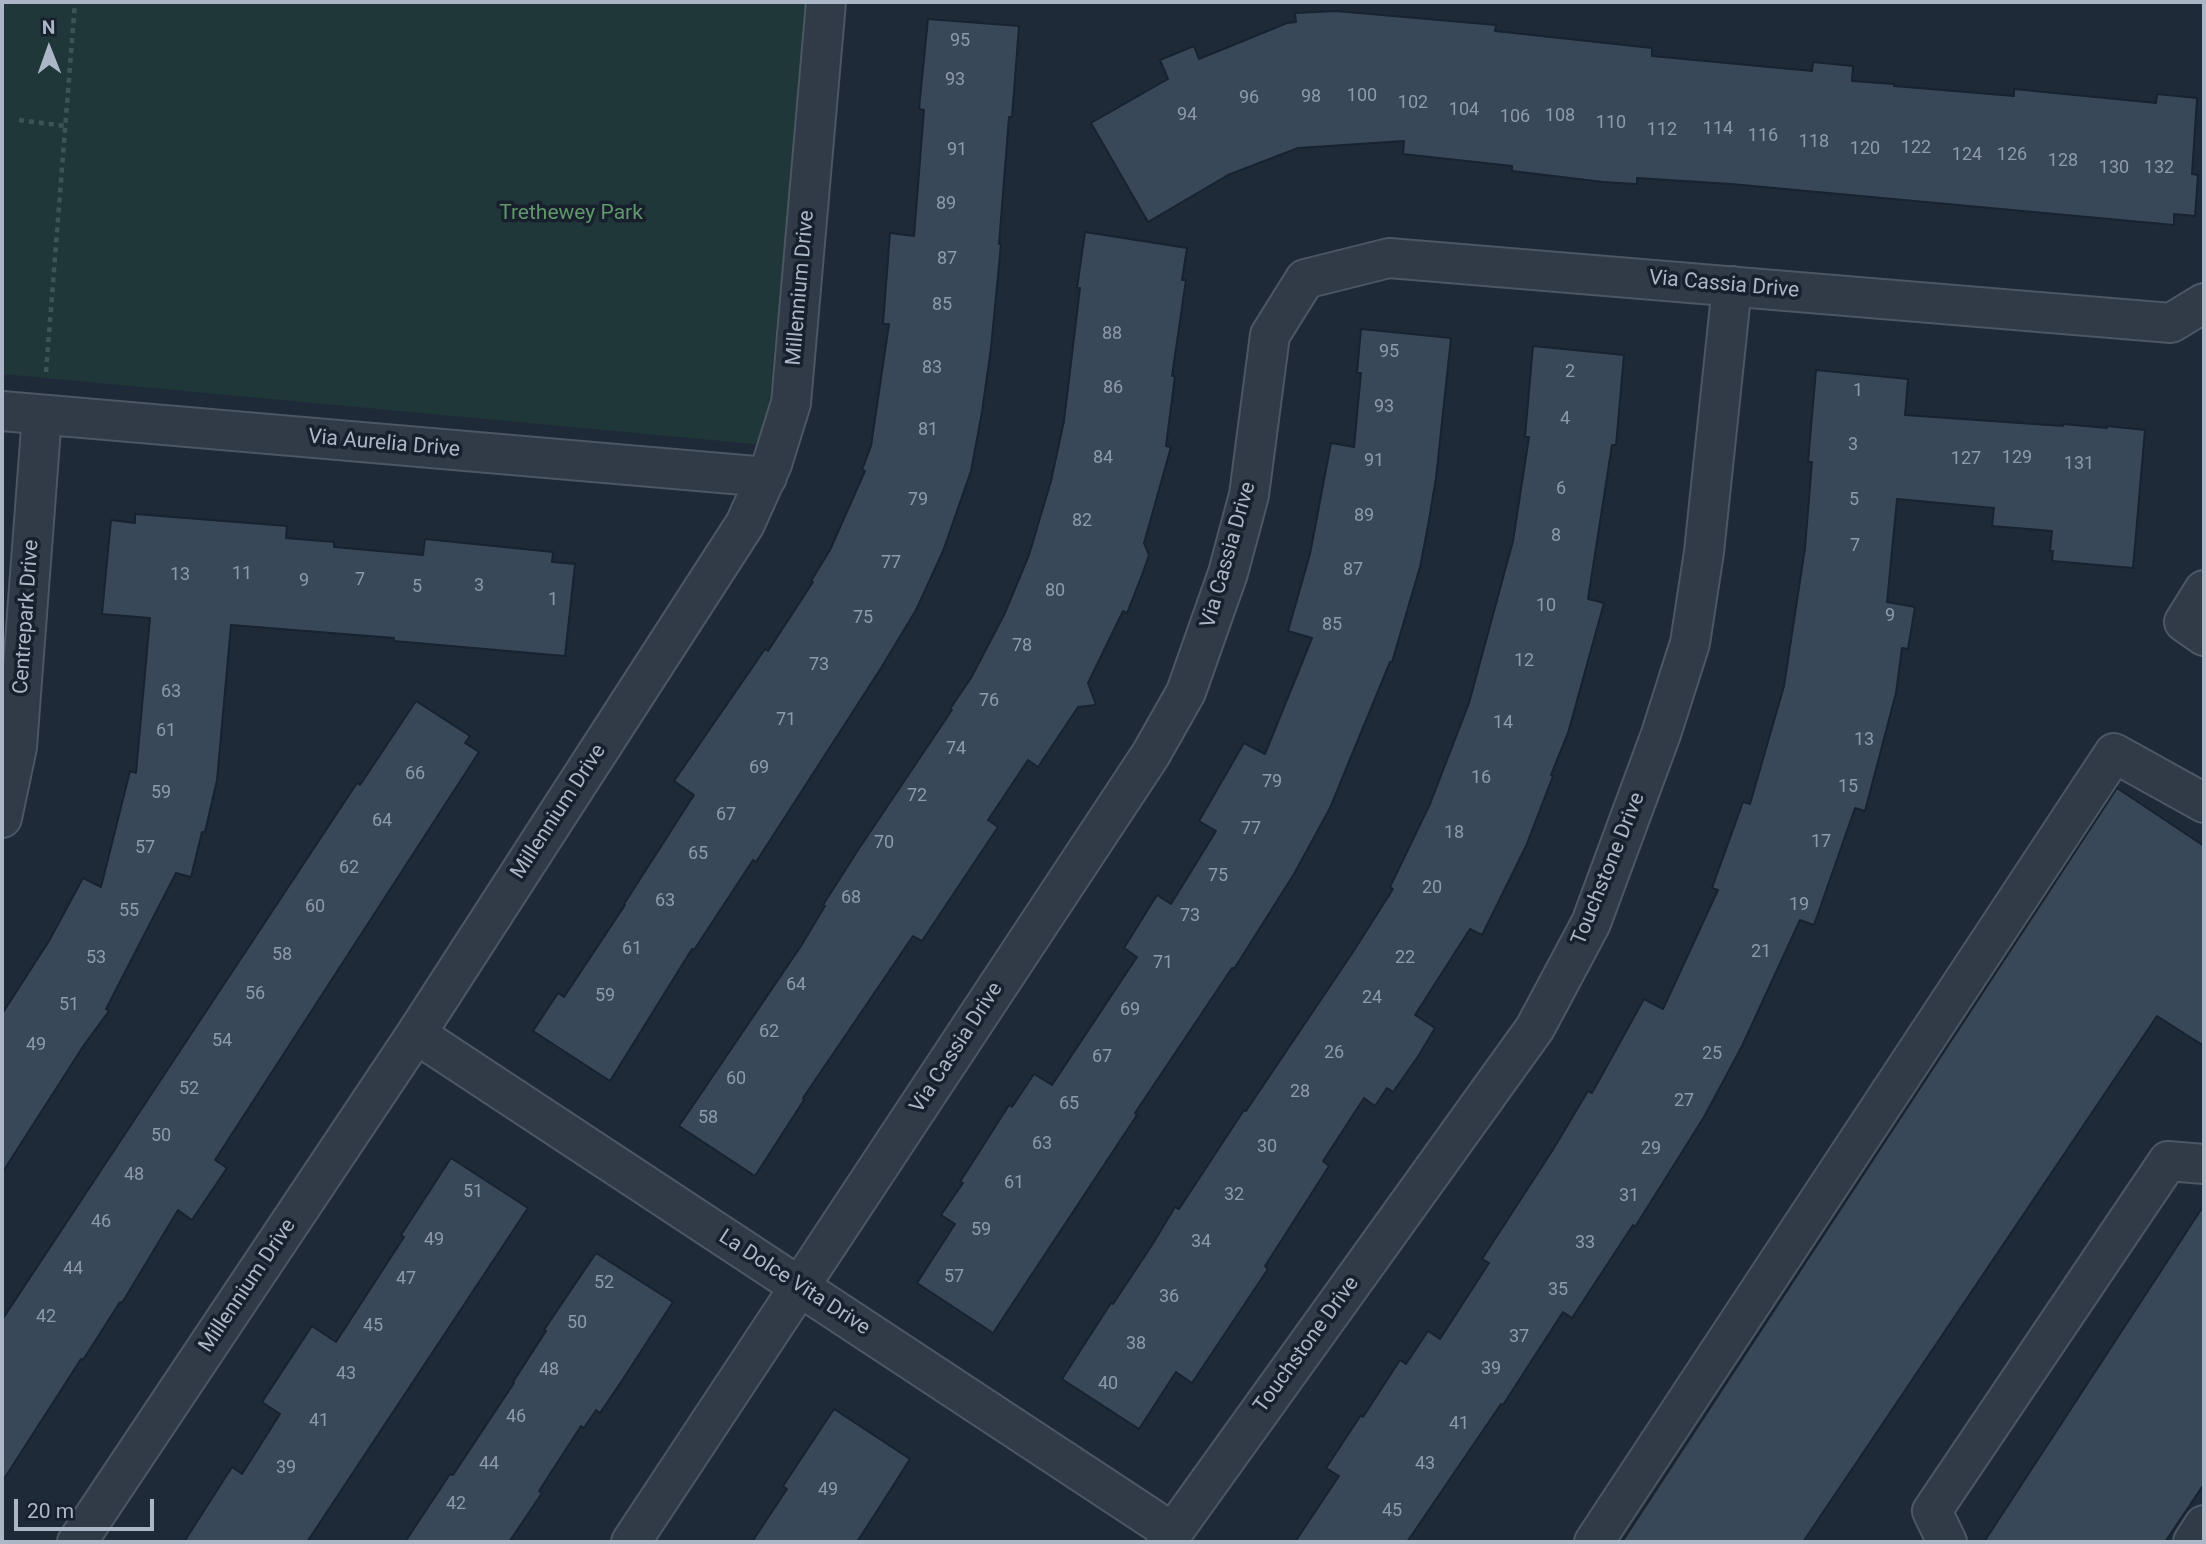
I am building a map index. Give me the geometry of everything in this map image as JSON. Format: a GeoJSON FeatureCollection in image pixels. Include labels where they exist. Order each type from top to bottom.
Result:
{"type":"FeatureCollection","features":[{"type":"Feature","properties":{"kind":"street","name":"Millennium Drive"},"geometry":{"type":"LineString","coordinates":[[76,1542],[416,1034],[745,524],[766,477],[791,403],[826,2]]}},
{"type":"Feature","properties":{"kind":"street","name":"Via Cassia Drive"},"geometry":{"type":"LineString","coordinates":[[631,1542],[1151,754],[1186,692],[1228,573],[1249,495],[1270,335],[1305,279],[1389,258],[2171,323],[2204,303]]}},
{"type":"Feature","properties":{"kind":"street","name":"Touchstone Drive"},"geometry":{"type":"LineString","coordinates":[[1169,1537],[1535,1028],[1591,922],[1661,734],[1690,643],[1704,552],[1732,286]]}},
{"type":"Feature","properties":{"kind":"street","name":"Via Aurelia Drive"},"geometry":{"type":"LineString","coordinates":[[2,411],[766,477]]}},
{"type":"Feature","properties":{"kind":"street","name":"Centrepark Drive"},"geometry":{"type":"LineString","coordinates":[[2,818],[17,747],[42,415]]}},
{"type":"Feature","properties":{"kind":"street"},"geometry":{"type":"LineString","coordinates":[[2204,590],[2184,622],[2204,636]]}},
{"type":"Feature","properties":{"kind":"street"},"geometry":{"type":"LineString","coordinates":[[1594,1542],[2114,753],[2204,803]]}},
{"type":"Feature","properties":{"kind":"street","name":"La Dolce Vita Drive"},"geometry":{"type":"LineString","coordinates":[[416,1034],[800,1286],[1169,1537]]}},
{"type":"Feature","properties":{"kind":"street"},"geometry":{"type":"LineString","coordinates":[[1947,1542],[1932,1511],[2168,1161],[2204,1164]]}},
{"type":"Feature","properties":{"kind":"street"},"geometry":{"type":"LineString","coordinates":[[2193,1542],[2204,1525]]}},
{"type":"Feature","properties":{"kind":"path"},"geometry":{"type":"LineString","coordinates":[[42,415],[75,2]]}},
{"type":"Feature","properties":{"kind":"path"},"geometry":{"type":"LineString","coordinates":[[19,120],[65,126]]}},
{"type":"Feature","properties":{"kind":"green space","name":"Trethewey Park"},"geometry":{"type":"Polygon","coordinates":[[[2,2],[807,2],[765,445],[2,374],[2,2]]]}},
{"type":"Feature","properties":{"kind":"building"},"geometry":{"type":"Polygon","coordinates":[[[1336,11],[1496,25],[1495,31],[1652,48],[1652,56],[1812,71],[1813,62],[1853,66],[1852,81],[1894,86],[2014,96],[2014,89],[2156,103],[2157,94],[2197,98],[2192,174],[2198,175],[2195,216],[2174,214],[2174,225],[1731,184],[1637,178],[1637,184],[1603,182],[1512,171],[1512,166],[1403,154],[1404,141],[1298,148],[1228,175],[1148,222],[1091,123],[1168,79],[1160,60],[1194,46],[1199,59],[1287,23],[1296,22],[1295,13],[1336,11]]]}},
{"type":"Feature","properties":{"kind":"building"},"geometry":{"type":"Polygon","coordinates":[[[928,19],[1019,26],[991,348],[971,471],[943,551],[916,610],[756,862],[753,860],[694,950],[692,949],[610,1081],[533,1031],[558,993],[564,997],[694,795],[674,781],[765,649],[768,651],[813,582],[811,581],[830,550],[865,471],[862,470],[871,446],[889,324],[883,324],[890,233],[914,236],[924,110],[919,109],[928,19]]]}},
{"type":"Feature","properties":{"kind":"building"},"geometry":{"type":"Polygon","coordinates":[[[1085,232],[1187,248],[1182,280],[1186,280],[1172,376],[1175,376],[1166,446],[1171,447],[1144,543],[1149,555],[1127,613],[1123,611],[1088,683],[1096,705],[1078,707],[1038,767],[1028,760],[988,820],[998,827],[922,941],[913,936],[803,1098],[755,1176],[679,1126],[801,946],[858,850],[952,710],[950,709],[971,678],[1004,615],[1029,555],[1051,481],[1064,421],[1085,232]]]}},
{"type":"Feature","properties":{"kind":"building"},"geometry":{"type":"Polygon","coordinates":[[[1361,329],[1451,338],[1436,478],[1428,526],[1420,567],[1392,662],[1330,808],[1294,874],[993,1333],[917,1283],[955,1224],[941,1215],[1009,1105],[1012,1107],[1034,1074],[1052,1085],[1137,957],[1124,948],[1157,895],[1171,904],[1216,831],[1199,821],[1244,743],[1265,754],[1312,638],[1288,631],[1310,554],[1331,443],[1354,447],[1361,373],[1357,373],[1361,329]]]}},
{"type":"Feature","properties":{"kind":"building"},"geometry":{"type":"Polygon","coordinates":[[[1533,346],[1624,355],[1616,445],[1612,445],[1588,599],[1604,603],[1568,733],[1551,775],[1553,776],[1526,846],[1482,935],[1470,929],[1415,1015],[1435,1028],[1419,1055],[1393,1092],[1387,1088],[1375,1106],[1364,1098],[1323,1161],[1329,1166],[1265,1266],[1268,1269],[1192,1383],[1176,1372],[1139,1429],[1062,1379],[1175,1207],[1179,1209],[1393,889],[1390,887],[1430,804],[1469,703],[1513,541],[1529,437],[1525,437],[1533,346]]]}},
{"type":"Feature","properties":{"kind":"building"},"geometry":{"type":"Polygon","coordinates":[[[1816,370],[1908,379],[1905,415],[2145,430],[2133,568],[2052,561],[2052,531],[1992,526],[1994,508],[1897,499],[1887,602],[1915,607],[1908,649],[1902,648],[1896,693],[1865,811],[1855,808],[1814,925],[1800,920],[1742,1046],[1704,1117],[1635,1227],[1633,1225],[1572,1318],[1563,1312],[1503,1405],[1501,1404],[1407,1542],[1295,1542],[1339,1476],[1326,1468],[1400,1360],[1406,1364],[1428,1331],[1440,1339],[1489,1263],[1482,1259],[1588,1091],[1592,1093],[1644,999],[1663,1009],[1718,890],[1712,888],[1743,802],[1750,804],[1784,686],[1805,548],[1812,462],[1808,462],[1816,370]]]}},
{"type":"Feature","properties":{"kind":"building"},"geometry":{"type":"Polygon","coordinates":[[[135,514],[287,526],[286,538],[334,542],[334,547],[423,555],[425,539],[553,552],[552,562],[575,564],[565,656],[394,641],[394,638],[231,625],[217,780],[191,877],[176,873],[106,1009],[109,1011],[84,1045],[2,1173],[2,1014],[49,941],[83,878],[101,887],[130,771],[136,773],[150,618],[102,614],[111,520],[135,523],[135,514]]]}},
{"type":"Feature","properties":{"kind":"building"},"geometry":{"type":"Polygon","coordinates":[[[416,701],[470,736],[465,743],[479,752],[215,1160],[227,1168],[192,1220],[178,1210],[122,1303],[120,1302],[83,1360],[81,1359],[2,1482],[2,1320],[357,783],[360,785],[416,701]]]}},
{"type":"Feature","properties":{"kind":"building"},"geometry":{"type":"Polygon","coordinates":[[[2117,788],[2204,846],[2204,1046],[2157,1016],[1803,1542],[1622,1542],[2117,788]]]}},
{"type":"Feature","properties":{"kind":"building"},"geometry":{"type":"Polygon","coordinates":[[[451,1158],[528,1208],[307,1542],[184,1542],[232,1467],[242,1474],[280,1414],[262,1402],[312,1326],[336,1342],[451,1158]]]}},
{"type":"Feature","properties":{"kind":"building"},"geometry":{"type":"Polygon","coordinates":[[[2204,1205],[2204,1484],[2165,1542],[1984,1542],[2204,1205]]]}},
{"type":"Feature","properties":{"kind":"building"},"geometry":{"type":"Polygon","coordinates":[[[596,1253],[673,1302],[625,1376],[600,1413],[596,1410],[584,1428],[581,1426],[539,1491],[542,1493],[509,1542],[405,1542],[514,1383],[546,1331],[544,1330],[596,1253]]]}},
{"type":"Feature","properties":{"kind":"building"},"geometry":{"type":"Polygon","coordinates":[[[834,1409],[910,1459],[857,1542],[752,1542],[787,1489],[783,1486],[834,1409]]]}}]}
